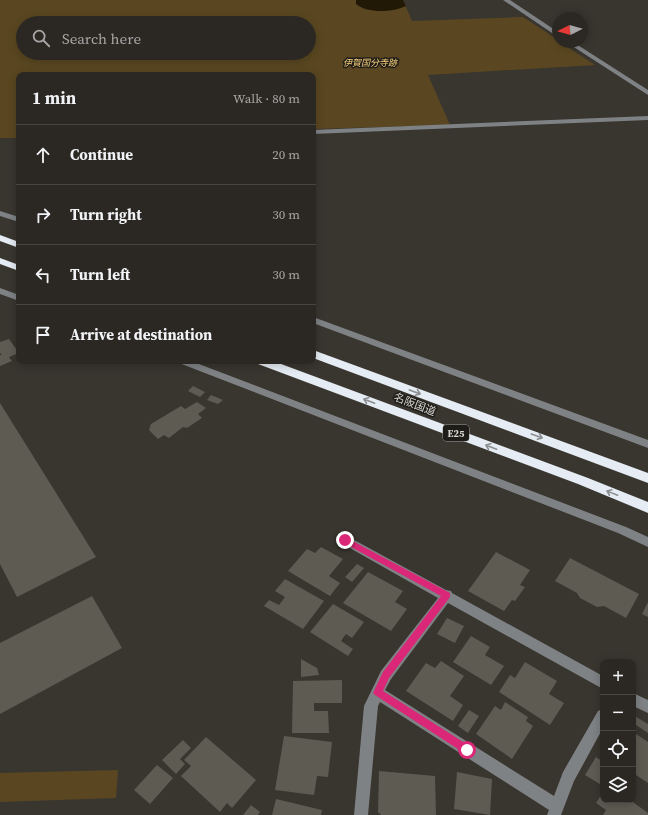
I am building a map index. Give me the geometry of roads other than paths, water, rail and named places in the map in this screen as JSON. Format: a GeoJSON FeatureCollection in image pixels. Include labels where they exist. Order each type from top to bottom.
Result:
{"type":"FeatureCollection","features":[{"type":"Feature","properties":{"kind":"highway"},"geometry":{"type":"LineString","coordinates":[[0,238],[16,244]]}},
{"type":"Feature","properties":{"kind":"highway"},"geometry":{"type":"LineString","coordinates":[[0,261],[16,267]]}},
{"type":"Feature","properties":{"kind":"highway","name":"名阪国道"},"geometry":{"type":"LineString","coordinates":[[316,355],[648,478]]}},
{"type":"Feature","properties":{"kind":"highway","name":"名阪国道"},"geometry":{"type":"LineString","coordinates":[[270,364],[583,481],[648,508]]}},
{"type":"Feature","properties":{"kind":"street"},"geometry":{"type":"LineString","coordinates":[[506,0],[552,30]]}},
{"type":"Feature","properties":{"kind":"street"},"geometry":{"type":"LineString","coordinates":[[578,48],[648,93]]}},
{"type":"Feature","properties":{"kind":"street"},"geometry":{"type":"LineString","coordinates":[[316,132],[648,118]]}},
{"type":"Feature","properties":{"kind":"street"},"geometry":{"type":"LineString","coordinates":[[0,214],[16,219]]}},
{"type":"Feature","properties":{"kind":"street"},"geometry":{"type":"LineString","coordinates":[[0,291],[16,297]]}},
{"type":"Feature","properties":{"kind":"street"},"geometry":{"type":"LineString","coordinates":[[316,321],[648,444]]}},
{"type":"Feature","properties":{"kind":"street"},"geometry":{"type":"LineString","coordinates":[[190,364],[622,530],[648,542]]}},
{"type":"Feature","properties":{"kind":"street"},"geometry":{"type":"LineString","coordinates":[[345,540],[447,595],[600,681]]}},
{"type":"Feature","properties":{"kind":"street"},"geometry":{"type":"LineString","coordinates":[[362,815],[372,706],[386,675],[447,595]]}},
{"type":"Feature","properties":{"kind":"street"},"geometry":{"type":"LineString","coordinates":[[378,693],[556,811],[568,777],[600,720]]}},
{"type":"Feature","properties":{"kind":"street"},"geometry":{"type":"LineString","coordinates":[[636,701],[648,707]]}},
{"type":"Feature","properties":{"kind":"park label","name":"伊賀国分寺跡"},"geometry":{"type":"Point","coordinates":[370,63]}}]}
